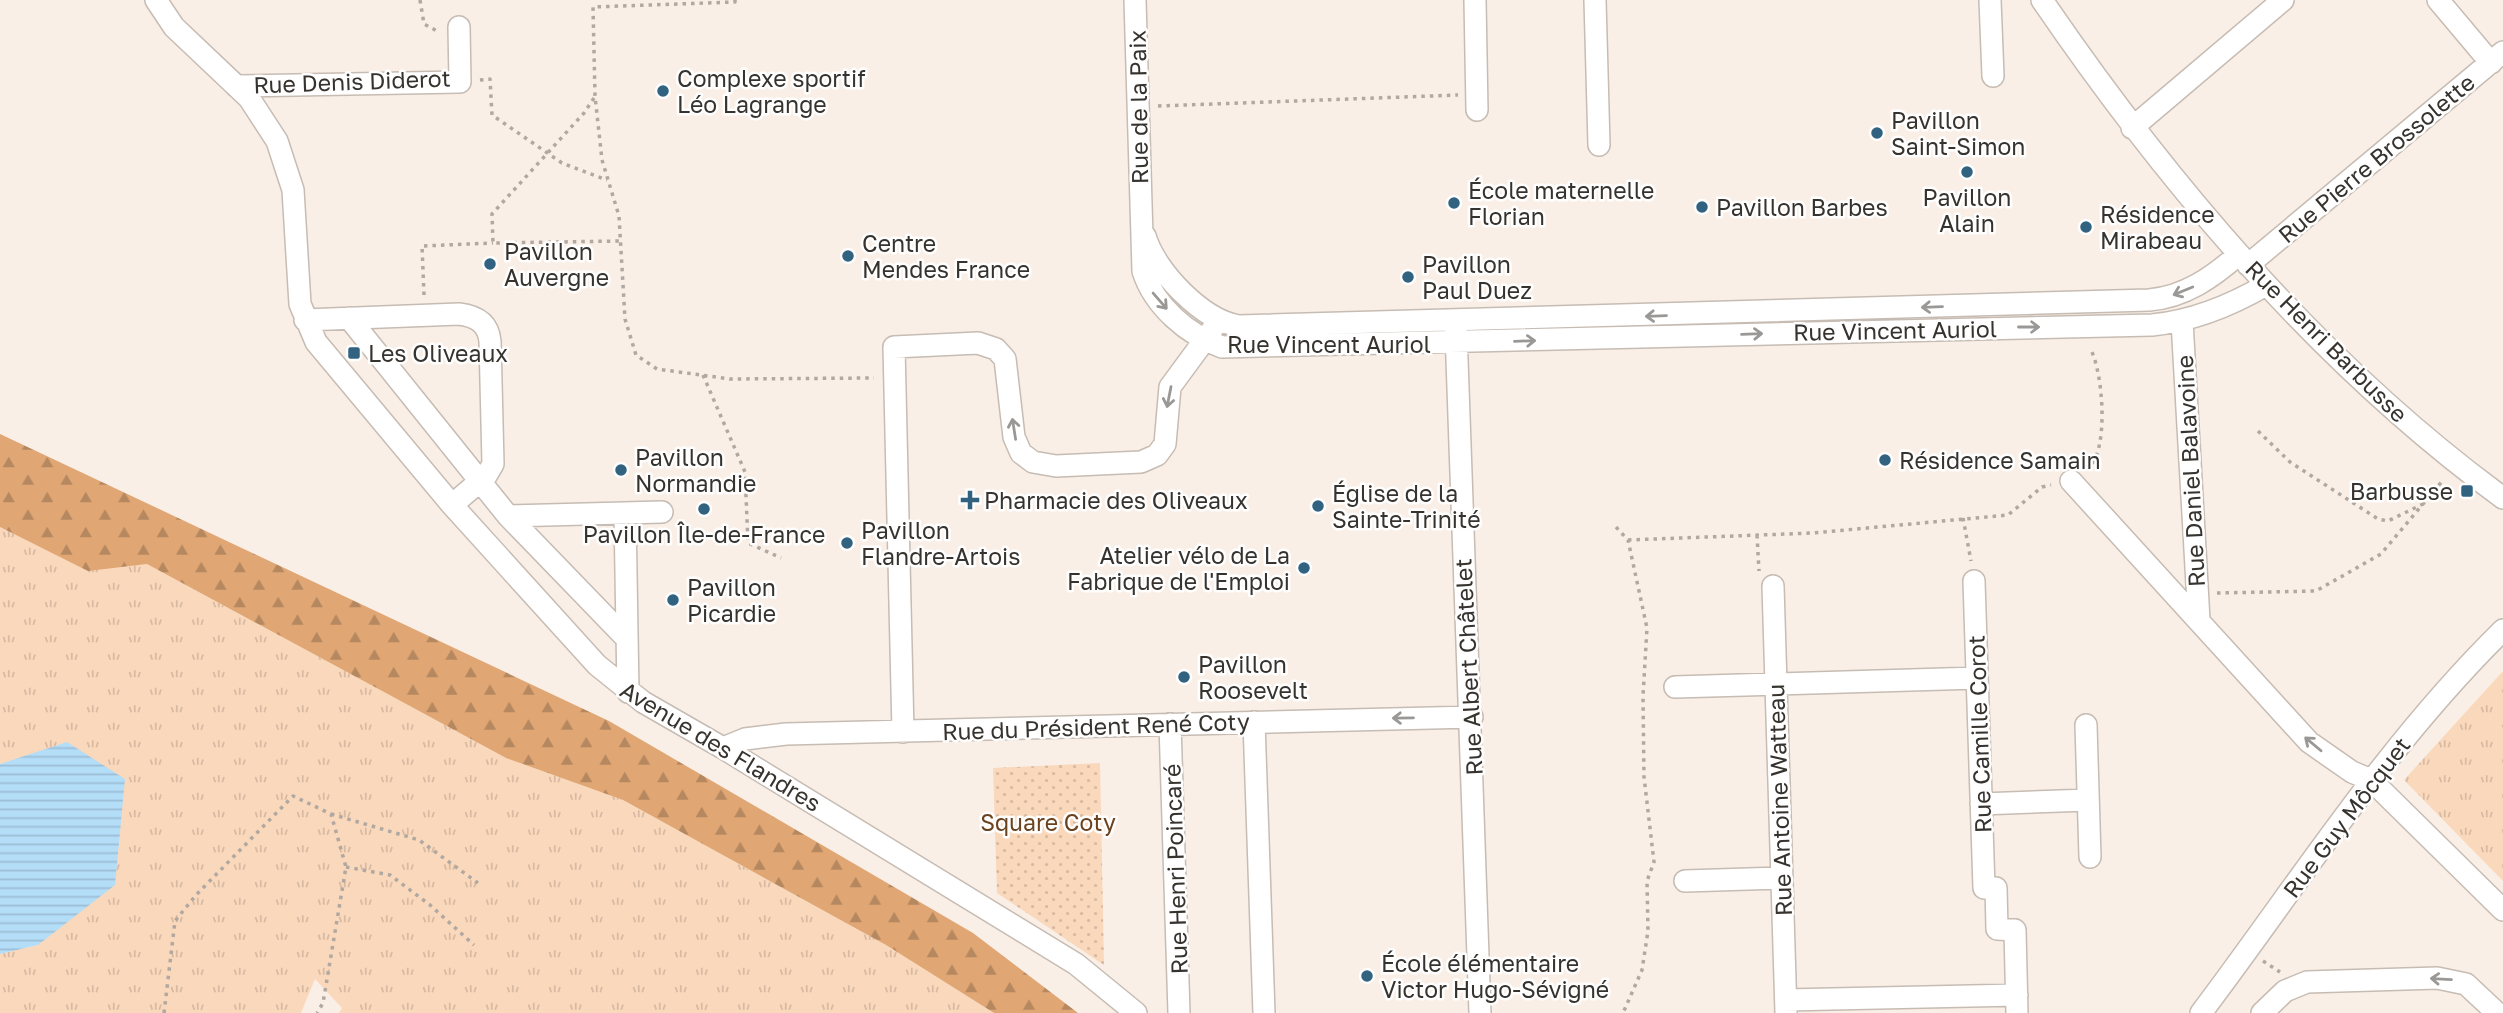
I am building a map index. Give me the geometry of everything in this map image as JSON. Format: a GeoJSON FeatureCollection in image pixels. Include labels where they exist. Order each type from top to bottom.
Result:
{"type":"FeatureCollection","features":[{"type":"Feature","properties":{"kind":"street","name":"Rue Denis Diderot"},"geometry":{"type":"LineString","coordinates":[[156,0],[174,26],[236,86],[271,129],[289,169],[295,200],[298,261]]}},
{"type":"Feature","properties":{"kind":"street","name":"Rue de la Paix"},"geometry":{"type":"LineString","coordinates":[[1135,0],[1140,214]]}},
{"type":"Feature","properties":{"kind":"street"},"geometry":{"type":"LineString","coordinates":[[1475,0],[1477,102]]}},
{"type":"Feature","properties":{"kind":"street"},"geometry":{"type":"LineString","coordinates":[[1595,0],[1599,145]]}},
{"type":"Feature","properties":{"kind":"street"},"geometry":{"type":"LineString","coordinates":[[1990,0],[1993,76]]}},
{"type":"Feature","properties":{"kind":"street","name":"Rue Henri Barbusse"},"geometry":{"type":"LineString","coordinates":[[2042,0],[2132,128],[2266,285],[2377,393],[2456,462],[2503,498]]}},
{"type":"Feature","properties":{"kind":"street"},"geometry":{"type":"LineString","coordinates":[[2132,128],[2283,0]]}},
{"type":"Feature","properties":{"kind":"street"},"geometry":{"type":"LineString","coordinates":[[2438,0],[2497,57]]}},
{"type":"Feature","properties":{"kind":"street","name":"Rue Denis Diderot"},"geometry":{"type":"LineString","coordinates":[[236,86],[460,82],[459,27]]}},
{"type":"Feature","properties":{"kind":"street","name":"Rue Pierre Brossolette"},"geometry":{"type":"LineString","coordinates":[[2244,260],[2497,57]]}},
{"type":"Feature","properties":{"kind":"street","name":"Rue Vincent Auriol"},"geometry":{"type":"LineString","coordinates":[[1140,214],[1149,248],[1159,267],[1218,319],[1239,326],[2149,300],[2168,297],[2194,287],[2244,260]]}},
{"type":"Feature","properties":{"kind":"street","name":"Rue Vincent Auriol"},"geometry":{"type":"LineString","coordinates":[[1140,214],[1141,258],[1148,285],[1168,310],[1206,340],[1236,349],[1874,330],[2079,328],[2182,321],[2222,307],[2266,285]]}},
{"type":"Feature","properties":{"kind":"street","name":"Avenue des Flandres"},"geometry":{"type":"LineString","coordinates":[[298,261],[300,304],[304,320],[329,359],[452,505],[587,655],[628,692],[1076,964],[1136,1013]]}},
{"type":"Feature","properties":{"kind":"street"},"geometry":{"type":"LineString","coordinates":[[304,320],[467,315],[481,321],[489,334],[494,456],[490,470],[452,505]]}},
{"type":"Feature","properties":{"kind":"street"},"geometry":{"type":"LineString","coordinates":[[349,318],[508,516],[627,639]]}},
{"type":"Feature","properties":{"kind":"street"},"geometry":{"type":"LineString","coordinates":[[903,732],[894,347],[978,343],[996,348],[1005,359],[1014,437],[1021,453],[1033,462],[1056,467],[1140,462],[1157,455],[1165,444],[1170,387],[1206,340],[1218,319]]}},
{"type":"Feature","properties":{"kind":"street","name":"Rue Albert Châtelet"},"geometry":{"type":"LineString","coordinates":[[1456,321],[1464,618],[1472,717],[1480,1013]]}},
{"type":"Feature","properties":{"kind":"street","name":"Rue Daniel Balavoine"},"geometry":{"type":"LineString","coordinates":[[2182,321],[2199,621]]}},
{"type":"Feature","properties":{"kind":"street","name":"Rue Daniel Balavoine"},"geometry":{"type":"LineString","coordinates":[[2071,481],[2309,742],[2352,772],[2371,780],[2503,910]]}},
{"type":"Feature","properties":{"kind":"street"},"geometry":{"type":"LineString","coordinates":[[508,516],[662,512]]}},
{"type":"Feature","properties":{"kind":"street"},"geometry":{"type":"LineString","coordinates":[[625,514],[628,692]]}},
{"type":"Feature","properties":{"kind":"street","name":"Rue Camille Corot"},"geometry":{"type":"LineString","coordinates":[[1974,581],[1984,888],[1996,888],[1997,929],[2015,929],[2017,1004]]}},
{"type":"Feature","properties":{"kind":"street","name":"Rue Antoine Watteau"},"geometry":{"type":"LineString","coordinates":[[1773,586],[1786,1007]]}},
{"type":"Feature","properties":{"kind":"street","name":"Rue Guy Môcquet"},"geometry":{"type":"LineString","coordinates":[[2201,1013],[2371,780],[2433,704],[2503,631]]}},
{"type":"Feature","properties":{"kind":"street"},"geometry":{"type":"LineString","coordinates":[[1675,687],[1977,678]]}},
{"type":"Feature","properties":{"kind":"street","name":"Rue du Président René Coty"},"geometry":{"type":"LineString","coordinates":[[723,748],[764,736],[1472,717]]}},
{"type":"Feature","properties":{"kind":"street"},"geometry":{"type":"LineString","coordinates":[[1254,722],[1264,1013]]}},
{"type":"Feature","properties":{"kind":"street","name":"Rue Henri Poincaré"},"geometry":{"type":"LineString","coordinates":[[1170,724],[1179,1013]]}},
{"type":"Feature","properties":{"kind":"street"},"geometry":{"type":"LineString","coordinates":[[2086,725],[2090,857]]}},
{"type":"Feature","properties":{"kind":"street"},"geometry":{"type":"LineString","coordinates":[[1981,804],[2088,800]]}},
{"type":"Feature","properties":{"kind":"street"},"geometry":{"type":"LineString","coordinates":[[1685,881],[1782,878]]}},
{"type":"Feature","properties":{"kind":"street"},"geometry":{"type":"LineString","coordinates":[[2262,1013],[2274,999],[2296,985],[2319,981],[2447,979],[2473,989],[2497,1013]]}},
{"type":"Feature","properties":{"kind":"street"},"geometry":{"type":"LineString","coordinates":[[1786,1007],[2017,1004]]}},
{"type":"Feature","properties":{"kind":"path"},"geometry":{"type":"LineString","coordinates":[[420,0],[424,23]]}},
{"type":"Feature","properties":{"kind":"path"},"geometry":{"type":"LineString","coordinates":[[610,0],[610,7]]}},
{"type":"Feature","properties":{"kind":"path"},"geometry":{"type":"LineString","coordinates":[[735,0],[593,7],[595,96],[607,180],[619,216],[625,319],[636,355],[657,369],[730,379],[895,378]]}},
{"type":"Feature","properties":{"kind":"path"},"geometry":{"type":"LineString","coordinates":[[460,82],[490,79],[492,115],[562,163],[607,180]]}},
{"type":"Feature","properties":{"kind":"path"},"geometry":{"type":"LineString","coordinates":[[493,243],[492,214],[584,113],[595,96]]}},
{"type":"Feature","properties":{"kind":"path"},"geometry":{"type":"LineString","coordinates":[[1138,106],[1477,102]]}},
{"type":"Feature","properties":{"kind":"path"},"geometry":{"type":"LineString","coordinates":[[425,315],[422,246],[621,241]]}},
{"type":"Feature","properties":{"kind":"path"},"geometry":{"type":"LineString","coordinates":[[1628,540],[1757,535],[2008,515],[2042,487],[2071,481],[2091,466],[2100,448],[2098,362],[2079,328]]}},
{"type":"Feature","properties":{"kind":"path"},"geometry":{"type":"LineString","coordinates":[[702,375],[745,472],[748,543],[781,558]]}},
{"type":"Feature","properties":{"kind":"path"},"geometry":{"type":"LineString","coordinates":[[2258,430],[2290,461],[2378,519],[2388,520],[2426,503]]}},
{"type":"Feature","properties":{"kind":"path"},"geometry":{"type":"LineString","coordinates":[[2197,593],[2316,591],[2381,554],[2426,503],[2456,462]]}},
{"type":"Feature","properties":{"kind":"path"},"geometry":{"type":"LineString","coordinates":[[1963,519],[1974,581]]}},
{"type":"Feature","properties":{"kind":"path"},"geometry":{"type":"LineString","coordinates":[[1616,527],[1628,540],[1647,628],[1643,696],[1644,777],[1654,862],[1647,881],[1648,932],[1642,970],[1623,1013]]}},
{"type":"Feature","properties":{"kind":"path"},"geometry":{"type":"LineString","coordinates":[[1757,535],[1759,574],[1773,586]]}},
{"type":"Feature","properties":{"kind":"path"},"geometry":{"type":"LineString","coordinates":[[164,1013],[175,921],[196,895],[293,796],[331,814],[419,840],[478,883]]}},
{"type":"Feature","properties":{"kind":"path"},"geometry":{"type":"LineString","coordinates":[[317,1013],[323,1003],[346,867],[331,814]]}},
{"type":"Feature","properties":{"kind":"path"},"geometry":{"type":"LineString","coordinates":[[346,867],[390,876],[430,905],[474,945]]}},
{"type":"Feature","properties":{"kind":"path"},"geometry":{"type":"LineString","coordinates":[[2247,950],[2296,985]]}},
{"type":"Feature","properties":{"kind":"green space"},"geometry":{"type":"Polygon","coordinates":[[[0,434],[609,721],[973,933],[1078,1013],[994,1013],[886,945],[623,800],[506,758],[147,564],[88,571],[0,527],[0,434]]]}},
{"type":"Feature","properties":{"kind":"green space"},"geometry":{"type":"Polygon","coordinates":[[[0,527],[88,570],[147,564],[506,758],[623,800],[886,945],[994,1013],[339,1013],[342,1008],[315,979],[301,1013],[0,1013],[0,954],[38,945],[27,758],[0,764],[0,527]]]}},
{"type":"Feature","properties":{"kind":"green space"},"geometry":{"type":"Polygon","coordinates":[[[2503,671],[2503,881],[2404,780],[2503,671]]]}},
{"type":"Feature","properties":{"kind":"green space","name":"Square Coty"},"geometry":{"type":"Polygon","coordinates":[[[1100,763],[1104,965],[997,893],[993,768],[1100,763]]]}},
{"type":"Feature","properties":{"kind":"water"},"geometry":{"type":"Polygon","coordinates":[[[67,742],[125,779],[115,885],[38,945],[0,954],[0,764],[67,742]]]}},
{"type":"Feature","properties":{"kind":"place","name":"Complexe sportif Léo Lagrange"},"geometry":{"type":"Point","coordinates":[663,91]}},
{"type":"Feature","properties":{"kind":"place","name":"Pavillon Saint-Simon"},"geometry":{"type":"Point","coordinates":[1877,133]}},
{"type":"Feature","properties":{"kind":"place","name":"Pavillon Alain"},"geometry":{"type":"Point","coordinates":[1967,172]}},
{"type":"Feature","properties":{"kind":"place","name":"École maternelle Florian"},"geometry":{"type":"Point","coordinates":[1454,203]}},
{"type":"Feature","properties":{"kind":"place","name":"Pavillon Barbes"},"geometry":{"type":"Point","coordinates":[1702,207]}},
{"type":"Feature","properties":{"kind":"place","name":"Résidence Mirabeau"},"geometry":{"type":"Point","coordinates":[2086,227]}},
{"type":"Feature","properties":{"kind":"place","name":"Centre Mendes France"},"geometry":{"type":"Point","coordinates":[848,256]}},
{"type":"Feature","properties":{"kind":"place","name":"Pavillon Auvergne"},"geometry":{"type":"Point","coordinates":[490,264]}},
{"type":"Feature","properties":{"kind":"place","name":"Pavillon Paul Duez"},"geometry":{"type":"Point","coordinates":[1408,277]}},
{"type":"Feature","properties":{"kind":"place","name":"Les Oliveaux"},"geometry":{"type":"Point","coordinates":[354,353]}},
{"type":"Feature","properties":{"kind":"place","name":"Résidence Samain"},"geometry":{"type":"Point","coordinates":[1885,460]}},
{"type":"Feature","properties":{"kind":"place","name":"Pavillon Normandie"},"geometry":{"type":"Point","coordinates":[621,470]}},
{"type":"Feature","properties":{"kind":"place","name":"Barbusse"},"geometry":{"type":"Point","coordinates":[2467,491]}},
{"type":"Feature","properties":{"kind":"place","name":"Pharmacie des Oliveaux"},"geometry":{"type":"Point","coordinates":[970,500]}},
{"type":"Feature","properties":{"kind":"place","name":"Église de la Sainte-Trinité"},"geometry":{"type":"Point","coordinates":[1318,506]}},
{"type":"Feature","properties":{"kind":"place","name":"Pavillon Île-de-France"},"geometry":{"type":"Point","coordinates":[704,509]}},
{"type":"Feature","properties":{"kind":"place","name":"Pavillon Flandre-Artois"},"geometry":{"type":"Point","coordinates":[847,543]}},
{"type":"Feature","properties":{"kind":"place","name":"Atelier vélo de La Fabrique de l'Emploi"},"geometry":{"type":"Point","coordinates":[1304,568]}},
{"type":"Feature","properties":{"kind":"place","name":"Pavillon Picardie"},"geometry":{"type":"Point","coordinates":[673,600]}},
{"type":"Feature","properties":{"kind":"place","name":"Pavillon Roosevelt"},"geometry":{"type":"Point","coordinates":[1184,677]}},
{"type":"Feature","properties":{"kind":"place","name":"École élémentaire Victor Hugo-Sévigné"},"geometry":{"type":"Point","coordinates":[1367,976]}}]}
